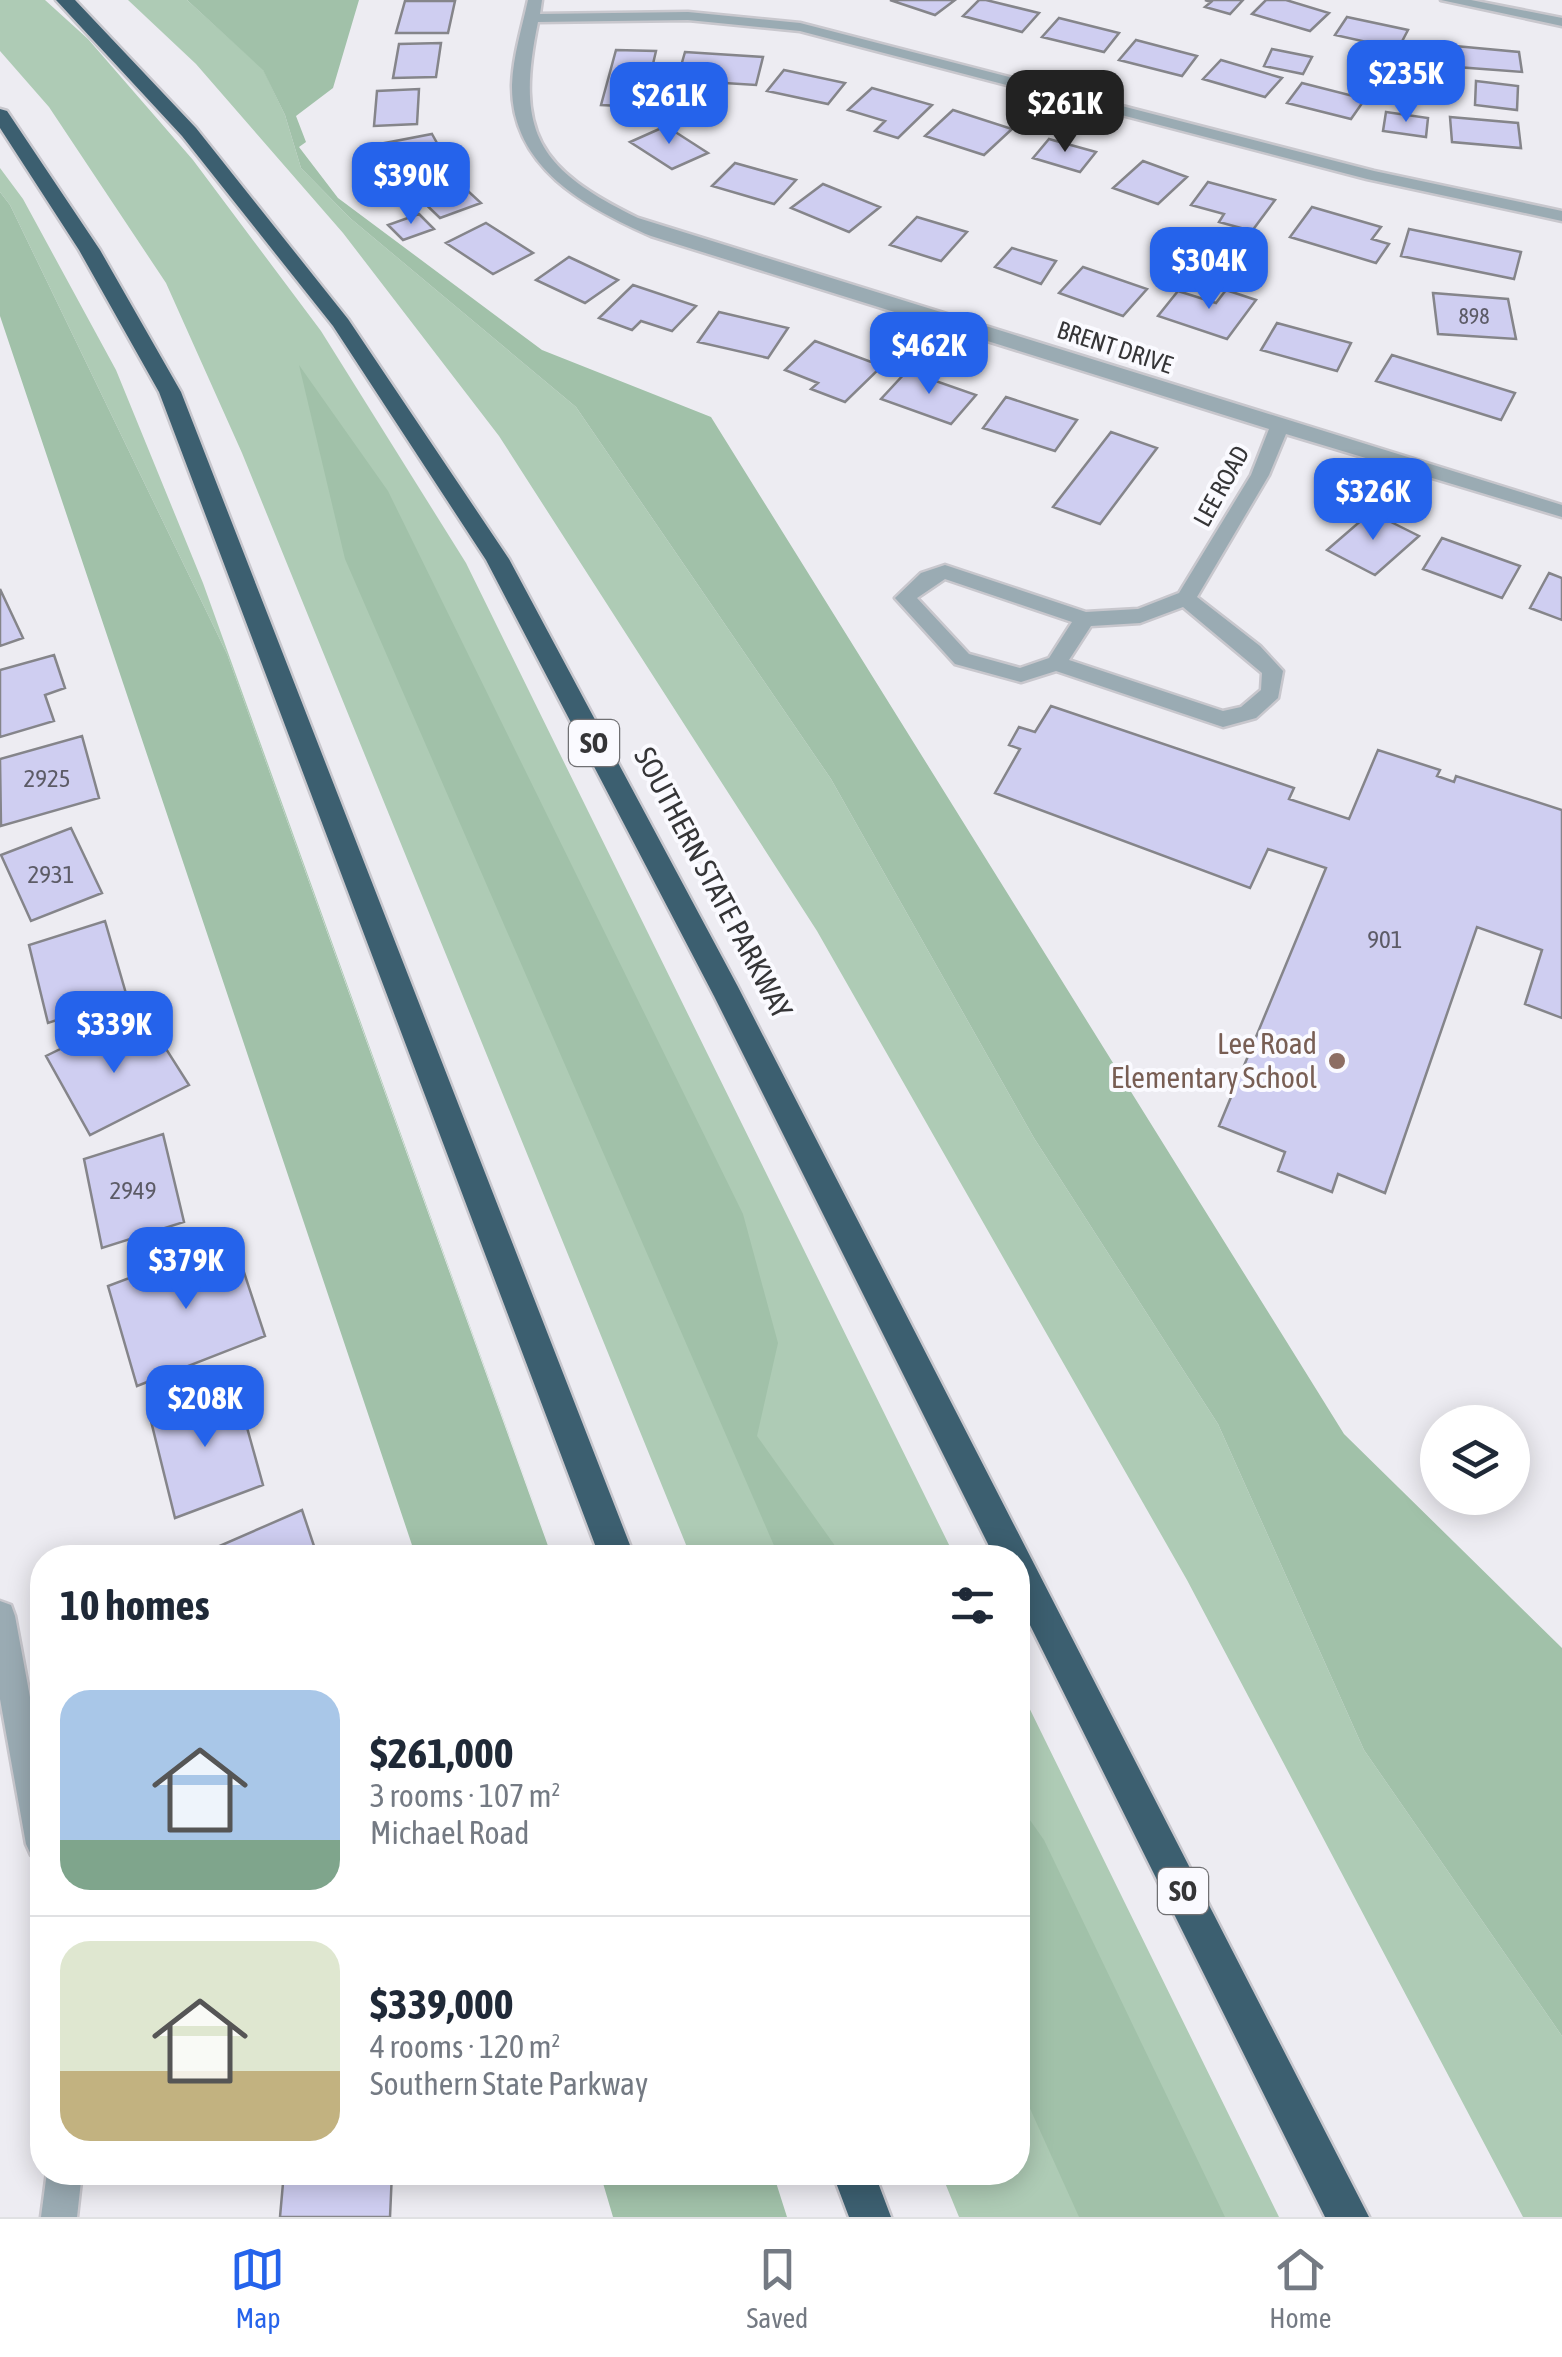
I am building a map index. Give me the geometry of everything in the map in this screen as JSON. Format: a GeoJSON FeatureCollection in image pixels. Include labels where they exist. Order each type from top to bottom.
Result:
{"type":"FeatureCollection","features":[{"type":"Feature","properties":{"kind":"highway","name":"SOUTHERN STATE PARKWAY"},"geometry":{"type":"LineString","coordinates":[[65,0],[190,132],[330,308],[418,434],[497,559],[727,993],[1007,1545]]}},
{"type":"Feature","properties":{"kind":"highway"},"geometry":{"type":"LineString","coordinates":[[0,115],[75,223],[170,392],[613,1545]]}},
{"type":"Feature","properties":{"kind":"highway","name":"SO"},"geometry":{"type":"LineString","coordinates":[[1030,1589],[1348,2217]]}},
{"type":"Feature","properties":{"kind":"highway"},"geometry":{"type":"LineString","coordinates":[[858,2185],[870,2217]]}},
{"type":"Feature","properties":{"kind":"street"},"geometry":{"type":"LineString","coordinates":[[1448,0],[1562,22]]}},
{"type":"Feature","properties":{"kind":"street"},"geometry":{"type":"LineString","coordinates":[[534,9],[688,16],[800,27],[1373,176],[1562,216]]}},
{"type":"Feature","properties":{"kind":"street","name":"BRENT DRIVE"},"geometry":{"type":"LineString","coordinates":[[534,9],[519,86],[522,125],[546,166],[586,199],[613,214],[656,232],[1142,380],[1279,428],[1562,511]]}},
{"type":"Feature","properties":{"kind":"street","name":"LEE ROAD"},"geometry":{"type":"LineString","coordinates":[[1186,598],[1260,476],[1279,428]]}},
{"type":"Feature","properties":{"kind":"street"},"geometry":{"type":"LineString","coordinates":[[1056,662],[1223,718],[1248,714],[1272,693],[1273,671],[1252,647],[1208,620],[1186,598],[1140,616],[1085,618],[945,572],[928,578],[906,598],[962,659],[1021,675],[1056,662],[1085,618]]}},
{"type":"Feature","properties":{"kind":"street"},"geometry":{"type":"LineString","coordinates":[[0,1616],[30,1779]]}},
{"type":"Feature","properties":{"kind":"street"},"geometry":{"type":"LineString","coordinates":[[59,2217],[63,2185]]}},
{"type":"Feature","properties":{"kind":"green space"},"geometry":{"type":"Polygon","coordinates":[[[0,0],[45,0],[88,39],[193,160],[321,331],[466,563],[949,1545],[686,1545],[242,453],[166,283],[49,107],[0,51],[0,0]]]}},
{"type":"Feature","properties":{"kind":"green space"},"geometry":{"type":"Polygon","coordinates":[[[128,0],[187,0],[263,69],[285,115],[301,168],[350,218],[576,407],[831,779],[1034,1138],[1218,1424],[1364,1750],[1562,2036],[1562,2217],[1523,2217],[1187,1580],[817,931],[499,436],[343,233],[196,64],[128,0]]]}},
{"type":"Feature","properties":{"kind":"green space"},"geometry":{"type":"Polygon","coordinates":[[[187,0],[359,0],[333,88],[296,116],[306,142],[299,147],[338,198],[542,350],[711,417],[1344,1434],[1420,1509],[1420,1515],[1427,1515],[1562,1648],[1562,2036],[1364,1750],[1218,1424],[1034,1138],[831,779],[576,407],[350,218],[301,168],[285,115],[263,70],[187,0]]]}},
{"type":"Feature","properties":{"kind":"green space"},"geometry":{"type":"Polygon","coordinates":[[[0,168],[23,199],[116,370],[203,583],[549,1545],[227,654],[10,205],[0,192],[0,168]]]}},
{"type":"Feature","properties":{"kind":"green space"},"geometry":{"type":"Polygon","coordinates":[[[0,192],[10,205],[227,654],[548,1545],[412,1545],[0,316],[0,192]]]}},
{"type":"Feature","properties":{"kind":"green space"},"geometry":{"type":"Polygon","coordinates":[[[299,365],[388,491],[743,1214],[778,1343],[757,1436],[834,1545],[774,1545],[345,559],[299,365]]]}},
{"type":"Feature","properties":{"kind":"green space"},"geometry":{"type":"Polygon","coordinates":[[[1030,1709],[1279,2217],[959,2217],[946,2185],[1030,2185],[1030,1709]]]}},
{"type":"Feature","properties":{"kind":"green space"},"geometry":{"type":"Polygon","coordinates":[[[1030,1820],[1044,1840],[1225,2217],[1079,2217],[1030,2109],[1030,1820]]]}},
{"type":"Feature","properties":{"kind":"green space"},"geometry":{"type":"Polygon","coordinates":[[[604,2185],[777,2185],[787,2217],[613,2217],[604,2185]]]}},
{"type":"Feature","properties":{"kind":"building"},"geometry":{"type":"Polygon","coordinates":[[[890,0],[955,0],[935,15],[890,0]]]}},
{"type":"Feature","properties":{"kind":"building"},"geometry":{"type":"Polygon","coordinates":[[[979,0],[1039,13],[1022,32],[963,16],[979,0]]]}},
{"type":"Feature","properties":{"kind":"building"},"geometry":{"type":"Polygon","coordinates":[[[1205,0],[1243,0],[1230,14],[1205,7],[1211,2],[1205,0]]]}},
{"type":"Feature","properties":{"kind":"building"},"geometry":{"type":"Polygon","coordinates":[[[1266,0],[1286,0],[1329,13],[1310,31],[1252,14],[1266,0]]]}},
{"type":"Feature","properties":{"kind":"building"},"geometry":{"type":"Polygon","coordinates":[[[405,1],[455,1],[448,33],[396,33],[405,1]]]}},
{"type":"Feature","properties":{"kind":"building"},"geometry":{"type":"Polygon","coordinates":[[[1347,17],[1408,30],[1398,49],[1335,35],[1347,17]]]}},
{"type":"Feature","properties":{"kind":"building"},"geometry":{"type":"Polygon","coordinates":[[[1059,18],[1119,33],[1104,52],[1042,37],[1059,18]]]}},
{"type":"Feature","properties":{"kind":"building"},"geometry":{"type":"Polygon","coordinates":[[[1136,40],[1197,56],[1182,76],[1119,60],[1136,40]]]}},
{"type":"Feature","properties":{"kind":"building"},"geometry":{"type":"Polygon","coordinates":[[[441,43],[436,77],[393,78],[399,44],[441,43]]]}},
{"type":"Feature","properties":{"kind":"building"},"geometry":{"type":"Polygon","coordinates":[[[1455,46],[1519,52],[1522,72],[1457,67],[1455,46]]]}},
{"type":"Feature","properties":{"kind":"building"},"geometry":{"type":"Polygon","coordinates":[[[1272,49],[1312,57],[1303,74],[1264,66],[1272,49]]]}},
{"type":"Feature","properties":{"kind":"building"},"geometry":{"type":"Polygon","coordinates":[[[616,50],[656,51],[643,107],[601,105],[616,50]]]}},
{"type":"Feature","properties":{"kind":"building"},"geometry":{"type":"Polygon","coordinates":[[[685,52],[763,57],[756,85],[677,80],[685,52]]]}},
{"type":"Feature","properties":{"kind":"building"},"geometry":{"type":"Polygon","coordinates":[[[1221,60],[1282,78],[1265,97],[1203,79],[1221,60]]]}},
{"type":"Feature","properties":{"kind":"building"},"geometry":{"type":"Polygon","coordinates":[[[784,70],[845,83],[828,104],[767,91],[784,70]]]}},
{"type":"Feature","properties":{"kind":"building"},"geometry":{"type":"Polygon","coordinates":[[[1476,81],[1518,86],[1517,110],[1475,105],[1476,81]]]}},
{"type":"Feature","properties":{"kind":"building"},"geometry":{"type":"Polygon","coordinates":[[[1302,83],[1365,99],[1351,119],[1287,103],[1302,83]]]}},
{"type":"Feature","properties":{"kind":"building"},"geometry":{"type":"Polygon","coordinates":[[[872,88],[932,105],[898,138],[875,131],[885,121],[848,110],[872,88]]]}},
{"type":"Feature","properties":{"kind":"building"},"geometry":{"type":"Polygon","coordinates":[[[419,89],[417,124],[374,126],[377,91],[419,89]]]}},
{"type":"Feature","properties":{"kind":"building"},"geometry":{"type":"Polygon","coordinates":[[[953,110],[1012,129],[984,155],[925,136],[953,110]]]}},
{"type":"Feature","properties":{"kind":"building"},"geometry":{"type":"Polygon","coordinates":[[[1386,112],[1428,118],[1426,137],[1383,131],[1386,112]]]}},
{"type":"Feature","properties":{"kind":"building"},"geometry":{"type":"Polygon","coordinates":[[[1450,117],[1518,123],[1521,148],[1452,142],[1450,117]]]}},
{"type":"Feature","properties":{"kind":"building"},"geometry":{"type":"Polygon","coordinates":[[[666,126],[708,153],[672,169],[630,142],[666,126]]]}},
{"type":"Feature","properties":{"kind":"building"},"geometry":{"type":"Polygon","coordinates":[[[432,134],[447,161],[364,178],[355,159],[390,152],[385,143],[432,134]]]}},
{"type":"Feature","properties":{"kind":"building"},"geometry":{"type":"Polygon","coordinates":[[[1049,139],[1096,152],[1080,172],[1033,158],[1049,139]]]}},
{"type":"Feature","properties":{"kind":"building"},"geometry":{"type":"Polygon","coordinates":[[[1143,161],[1187,177],[1158,204],[1113,188],[1143,161]]]}},
{"type":"Feature","properties":{"kind":"building"},"geometry":{"type":"Polygon","coordinates":[[[735,163],[796,180],[774,204],[712,186],[735,163]]]}},
{"type":"Feature","properties":{"kind":"building"},"geometry":{"type":"Polygon","coordinates":[[[456,180],[481,203],[440,218],[415,194],[456,180]]]}},
{"type":"Feature","properties":{"kind":"building"},"geometry":{"type":"Polygon","coordinates":[[[1208,182],[1275,200],[1252,231],[1219,222],[1224,214],[1191,205],[1208,182]]]}},
{"type":"Feature","properties":{"kind":"building"},"geometry":{"type":"Polygon","coordinates":[[[823,184],[880,207],[849,232],[791,208],[823,184]]]}},
{"type":"Feature","properties":{"kind":"building"},"geometry":{"type":"Polygon","coordinates":[[[1312,207],[1381,227],[1372,239],[1389,244],[1376,263],[1290,237],[1312,207]]]}},
{"type":"Feature","properties":{"kind":"building"},"geometry":{"type":"Polygon","coordinates":[[[419,214],[434,229],[403,240],[388,225],[419,214]]]}},
{"type":"Feature","properties":{"kind":"building"},"geometry":{"type":"Polygon","coordinates":[[[917,217],[967,232],[941,261],[890,245],[917,217]]]}},
{"type":"Feature","properties":{"kind":"building"},"geometry":{"type":"Polygon","coordinates":[[[486,223],[533,253],[493,274],[446,243],[486,223]]]}},
{"type":"Feature","properties":{"kind":"building"},"geometry":{"type":"Polygon","coordinates":[[[1409,229],[1521,252],[1514,279],[1401,256],[1409,229]]]}},
{"type":"Feature","properties":{"kind":"building"},"geometry":{"type":"Polygon","coordinates":[[[1012,248],[1056,261],[1041,284],[995,267],[1012,248]]]}},
{"type":"Feature","properties":{"kind":"building"},"geometry":{"type":"Polygon","coordinates":[[[569,257],[618,280],[585,303],[536,280],[569,257]]]}},
{"type":"Feature","properties":{"kind":"building"},"geometry":{"type":"Polygon","coordinates":[[[1083,267],[1147,289],[1123,316],[1059,293],[1083,267]]]}},
{"type":"Feature","properties":{"kind":"building"},"geometry":{"type":"Polygon","coordinates":[[[633,285],[696,306],[672,331],[641,321],[632,330],[599,318],[633,285]]]}},
{"type":"Feature","properties":{"kind":"building"},"geometry":{"type":"Polygon","coordinates":[[[1226,290],[1256,300],[1227,339],[1158,316],[1178,291],[1216,303],[1226,290]]]}},
{"type":"Feature","properties":{"kind":"building"},"geometry":{"type":"Polygon","coordinates":[[[1433,293],[1508,299],[1516,339],[1438,334],[1433,293]]]}},
{"type":"Feature","properties":{"kind":"building"},"geometry":{"type":"Polygon","coordinates":[[[719,312],[788,328],[768,358],[698,342],[719,312]]]}},
{"type":"Feature","properties":{"kind":"building"},"geometry":{"type":"Polygon","coordinates":[[[1277,323],[1351,343],[1337,371],[1261,350],[1277,323]]]}},
{"type":"Feature","properties":{"kind":"building"},"geometry":{"type":"Polygon","coordinates":[[[815,341],[882,366],[845,402],[811,389],[818,383],[785,370],[815,341]]]}},
{"type":"Feature","properties":{"kind":"building"},"geometry":{"type":"Polygon","coordinates":[[[1392,355],[1515,393],[1501,420],[1376,381],[1392,355]]]}},
{"type":"Feature","properties":{"kind":"building"},"geometry":{"type":"Polygon","coordinates":[[[907,371],[976,395],[951,424],[881,399],[907,371]]]}},
{"type":"Feature","properties":{"kind":"building"},"geometry":{"type":"Polygon","coordinates":[[[1006,397],[1077,420],[1055,451],[983,428],[1006,397]]]}},
{"type":"Feature","properties":{"kind":"building"},"geometry":{"type":"Polygon","coordinates":[[[1111,432],[1157,448],[1100,524],[1053,507],[1111,432]]]}},
{"type":"Feature","properties":{"kind":"building"},"geometry":{"type":"Polygon","coordinates":[[[1371,512],[1419,536],[1375,575],[1327,550],[1371,512]]]}},
{"type":"Feature","properties":{"kind":"building"},"geometry":{"type":"Polygon","coordinates":[[[1442,538],[1520,566],[1502,598],[1423,569],[1442,538]]]}},
{"type":"Feature","properties":{"kind":"building"},"geometry":{"type":"Polygon","coordinates":[[[1549,573],[1562,578],[1562,620],[1530,608],[1549,573]]]}},
{"type":"Feature","properties":{"kind":"building"},"geometry":{"type":"Polygon","coordinates":[[[0,589],[23,638],[0,646],[0,589]]]}},
{"type":"Feature","properties":{"kind":"building"},"geometry":{"type":"Polygon","coordinates":[[[54,655],[65,688],[45,695],[54,721],[0,737],[0,670],[54,655]]]}},
{"type":"Feature","properties":{"kind":"building"},"geometry":{"type":"Polygon","coordinates":[[[1051,706],[1294,788],[1289,799],[1349,819],[1378,750],[1440,770],[1437,776],[1454,782],[1456,776],[1562,810],[1562,1018],[1525,1004],[1542,950],[1477,927],[1385,1193],[1338,1174],[1332,1192],[1278,1171],[1285,1152],[1219,1126],[1326,868],[1268,849],[1250,888],[995,793],[1020,749],[1009,745],[1019,727],[1035,732],[1051,706]]]}},
{"type":"Feature","properties":{"kind":"building"},"geometry":{"type":"Polygon","coordinates":[[[82,736],[99,798],[1,826],[0,759],[82,736]]]}},
{"type":"Feature","properties":{"kind":"building"},"geometry":{"type":"Polygon","coordinates":[[[71,828],[102,893],[31,921],[1,855],[71,828]]]}},
{"type":"Feature","properties":{"kind":"building"},"geometry":{"type":"Polygon","coordinates":[[[105,921],[127,997],[48,1023],[29,945],[105,921]]]}},
{"type":"Feature","properties":{"kind":"building"},"geometry":{"type":"Polygon","coordinates":[[[122,1019],[143,1054],[163,1044],[189,1085],[90,1135],[46,1056],[122,1019]]]}},
{"type":"Feature","properties":{"kind":"building"},"geometry":{"type":"Polygon","coordinates":[[[163,1134],[184,1222],[102,1248],[84,1159],[163,1134]]]}},
{"type":"Feature","properties":{"kind":"building"},"geometry":{"type":"Polygon","coordinates":[[[233,1239],[265,1336],[137,1386],[108,1286],[233,1239]]]}},
{"type":"Feature","properties":{"kind":"building"},"geometry":{"type":"Polygon","coordinates":[[[234,1381],[263,1485],[175,1518],[149,1413],[234,1381]]]}},
{"type":"Feature","properties":{"kind":"building"},"geometry":{"type":"Polygon","coordinates":[[[302,1510],[314,1545],[222,1545],[302,1510]]]}},
{"type":"Feature","properties":{"kind":"building"},"geometry":{"type":"Polygon","coordinates":[[[283,2185],[391,2185],[390,2217],[280,2217],[283,2185]]]}},
{"type":"Feature","properties":{"kind":"place","name":"Lee Road Elementary School"},"geometry":{"type":"Point","coordinates":[1337,1061]}}]}
